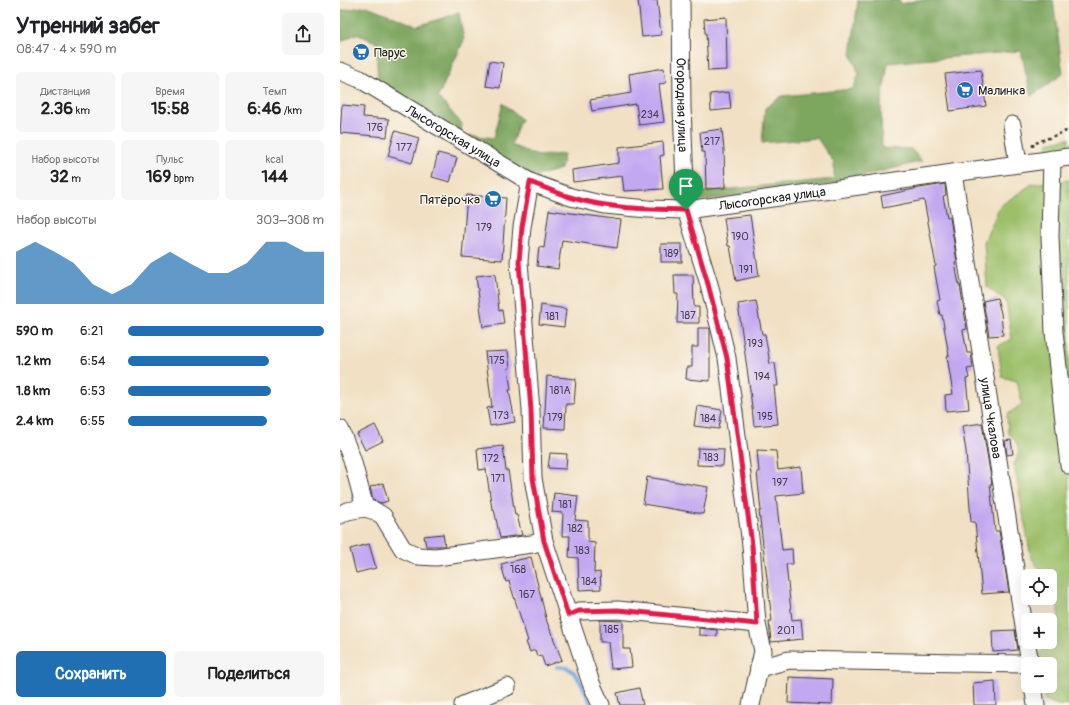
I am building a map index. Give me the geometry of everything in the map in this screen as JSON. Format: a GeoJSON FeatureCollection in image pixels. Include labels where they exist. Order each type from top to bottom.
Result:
{"type":"FeatureCollection","features":[{"type":"Feature","properties":{"kind":"street","name":"Огородная улица"},"geometry":{"type":"LineString","coordinates":[[681,0],[682,107],[686,210],[708,284],[727,358],[752,545],[757,624],[762,651],[759,668]]}},
{"type":"Feature","properties":{"kind":"street","name":"Лысогорская улица"},"geometry":{"type":"LineString","coordinates":[[340,72],[360,78],[530,182],[571,197],[605,205],[648,209],[686,210],[1069,157]]}},
{"type":"Feature","properties":{"kind":"street"},"geometry":{"type":"LineString","coordinates":[[1012,125],[1018,164]]}},
{"type":"Feature","properties":{"kind":"street"},"geometry":{"type":"LineString","coordinates":[[1052,159],[1050,236],[1054,332],[1069,465]]}},
{"type":"Feature","properties":{"kind":"street","name":"улица Чкалова"},"geometry":{"type":"LineString","coordinates":[[953,173],[1029,657]]}},
{"type":"Feature","properties":{"kind":"street"},"geometry":{"type":"LineString","coordinates":[[530,182],[522,227],[519,262],[531,410],[533,478],[544,541],[591,683],[602,705]]}},
{"type":"Feature","properties":{"kind":"street"},"geometry":{"type":"LineString","coordinates":[[340,429],[352,459],[365,508]]}},
{"type":"Feature","properties":{"kind":"street"},"geometry":{"type":"LineString","coordinates":[[340,515],[347,511],[365,508],[375,511],[383,516],[403,548],[418,556],[436,557],[532,544],[544,541]]}},
{"type":"Feature","properties":{"kind":"street"},"geometry":{"type":"LineString","coordinates":[[568,615],[579,611],[618,610],[757,624]]}},
{"type":"Feature","properties":{"kind":"street"},"geometry":{"type":"LineString","coordinates":[[751,705],[759,668],[789,660],[1021,664]]}},
{"type":"Feature","properties":{"kind":"street"},"geometry":{"type":"LineString","coordinates":[[463,705],[507,687]]}},
{"type":"Feature","properties":{"kind":"street"},"geometry":{"type":"LineString","coordinates":[[1034,693],[1036,705]]}},
{"type":"Feature","properties":{"kind":"path"},"geometry":{"type":"LineString","coordinates":[[1033,144],[1069,130]]}},
{"type":"Feature","properties":{"kind":"green space"},"geometry":{"type":"Polygon","coordinates":[[[858,0],[899,0],[902,4],[917,0],[1053,0],[1063,74],[1031,96],[1021,51],[888,63],[881,105],[882,148],[911,149],[922,161],[833,184],[696,201],[691,193],[834,179],[834,163],[817,138],[762,143],[765,108],[782,96],[853,89],[859,74],[851,54],[858,0]]]}},
{"type":"Feature","properties":{"kind":"green space"},"geometry":{"type":"Polygon","coordinates":[[[367,6],[417,26],[459,13],[464,40],[438,97],[462,124],[461,133],[378,86],[376,42],[356,34],[340,42],[340,11],[367,6]]]}},
{"type":"Feature","properties":{"kind":"green space"},"geometry":{"type":"Polygon","coordinates":[[[503,103],[521,119],[511,145],[538,156],[564,154],[561,169],[533,177],[470,143],[470,135],[494,138],[503,103]]]}},
{"type":"Feature","properties":{"kind":"green space"},"geometry":{"type":"Polygon","coordinates":[[[1069,138],[1069,148],[1047,151],[1048,143],[1069,138]]]}},
{"type":"Feature","properties":{"kind":"green space"},"geometry":{"type":"Polygon","coordinates":[[[1069,180],[1069,705],[1057,705],[1044,699],[1043,693],[1057,693],[1057,657],[1038,657],[1044,649],[1057,649],[1057,631],[1060,627],[1057,601],[1057,569],[1039,569],[1031,557],[1014,464],[1019,451],[1015,440],[1008,433],[1007,415],[1022,404],[1017,381],[1002,377],[998,346],[1012,339],[1006,301],[987,287],[984,242],[1000,206],[1032,184],[1069,180]]]}},
{"type":"Feature","properties":{"kind":"building"},"geometry":{"type":"Polygon","coordinates":[[[638,0],[657,0],[661,35],[642,37],[638,0]]]}},
{"type":"Feature","properties":{"kind":"building"},"geometry":{"type":"Polygon","coordinates":[[[726,17],[727,70],[708,71],[704,19],[726,17]]]}},
{"type":"Feature","properties":{"kind":"building"},"geometry":{"type":"Polygon","coordinates":[[[490,61],[503,63],[500,88],[486,86],[490,61]]]}},
{"type":"Feature","properties":{"kind":"building"},"geometry":{"type":"Polygon","coordinates":[[[664,68],[666,83],[659,84],[664,122],[639,125],[636,104],[592,111],[590,100],[631,93],[629,74],[664,68]]]}},
{"type":"Feature","properties":{"kind":"building","name":"Малинка"},"geometry":{"type":"Polygon","coordinates":[[[981,70],[986,106],[950,111],[945,74],[981,70]]]}},
{"type":"Feature","properties":{"kind":"building"},"geometry":{"type":"Polygon","coordinates":[[[729,92],[731,109],[711,111],[710,94],[729,92]]]}},
{"type":"Feature","properties":{"kind":"building"},"geometry":{"type":"Polygon","coordinates":[[[342,105],[364,107],[363,117],[389,119],[387,137],[340,133],[342,105]]]}},
{"type":"Feature","properties":{"kind":"building"},"geometry":{"type":"Polygon","coordinates":[[[722,129],[725,188],[706,189],[705,152],[702,152],[700,132],[722,129]]]}},
{"type":"Feature","properties":{"kind":"building"},"geometry":{"type":"Polygon","coordinates":[[[395,131],[419,138],[412,163],[388,156],[395,131]]]}},
{"type":"Feature","properties":{"kind":"building"},"geometry":{"type":"Polygon","coordinates":[[[663,142],[664,155],[660,156],[663,189],[624,191],[622,176],[573,182],[572,170],[619,163],[619,147],[663,142]]]}},
{"type":"Feature","properties":{"kind":"building"},"geometry":{"type":"Polygon","coordinates":[[[438,153],[457,158],[450,182],[432,177],[438,153]]]}},
{"type":"Feature","properties":{"kind":"building"},"geometry":{"type":"Polygon","coordinates":[[[945,184],[946,195],[943,196],[947,217],[950,217],[957,262],[955,263],[967,329],[963,330],[967,353],[971,353],[973,368],[967,369],[969,378],[966,379],[969,409],[946,411],[945,395],[953,394],[947,356],[949,356],[942,315],[940,315],[937,301],[940,300],[934,267],[936,266],[924,200],[883,208],[881,196],[945,184]]]}},
{"type":"Feature","properties":{"kind":"building"},"geometry":{"type":"Polygon","coordinates":[[[467,195],[506,198],[502,260],[462,257],[467,195]]]}},
{"type":"Feature","properties":{"kind":"building"},"geometry":{"type":"Polygon","coordinates":[[[549,210],[621,220],[617,248],[562,240],[558,269],[537,266],[539,247],[544,248],[549,210]]]}},
{"type":"Feature","properties":{"kind":"building"},"geometry":{"type":"Polygon","coordinates":[[[750,215],[759,276],[736,281],[730,246],[728,246],[724,218],[750,215]]]}},
{"type":"Feature","properties":{"kind":"building"},"geometry":{"type":"Polygon","coordinates":[[[661,244],[682,244],[682,262],[661,262],[661,244]]]}},
{"type":"Feature","properties":{"kind":"building"},"geometry":{"type":"Polygon","coordinates":[[[495,274],[499,311],[502,310],[504,324],[483,327],[476,276],[495,274]]]}},
{"type":"Feature","properties":{"kind":"building"},"geometry":{"type":"Polygon","coordinates":[[[674,275],[693,275],[694,307],[699,307],[699,323],[677,323],[678,294],[675,294],[674,275]]]}},
{"type":"Feature","properties":{"kind":"building"},"geometry":{"type":"Polygon","coordinates":[[[997,298],[1001,313],[1003,335],[989,336],[983,301],[997,298]]]}},
{"type":"Feature","properties":{"kind":"building"},"geometry":{"type":"Polygon","coordinates":[[[756,301],[762,334],[765,334],[770,364],[775,363],[778,386],[774,386],[778,424],[754,426],[738,304],[756,301]]]}},
{"type":"Feature","properties":{"kind":"building"},"geometry":{"type":"Polygon","coordinates":[[[541,305],[566,309],[564,327],[539,324],[541,305]]]}},
{"type":"Feature","properties":{"kind":"building"},"geometry":{"type":"Polygon","coordinates":[[[698,328],[710,329],[710,381],[686,379],[687,367],[692,367],[692,347],[698,347],[698,328]]]}},
{"type":"Feature","properties":{"kind":"building"},"geometry":{"type":"Polygon","coordinates":[[[508,351],[510,368],[508,368],[511,390],[509,390],[515,422],[490,426],[487,408],[492,407],[485,352],[508,351]]]}},
{"type":"Feature","properties":{"kind":"building"},"geometry":{"type":"Polygon","coordinates":[[[547,376],[576,379],[574,404],[566,404],[565,429],[544,428],[547,376]]]}},
{"type":"Feature","properties":{"kind":"building"},"geometry":{"type":"Polygon","coordinates":[[[697,406],[722,410],[719,429],[694,426],[697,406]]]}},
{"type":"Feature","properties":{"kind":"building"},"geometry":{"type":"Polygon","coordinates":[[[982,423],[992,484],[990,484],[995,531],[999,531],[1009,592],[982,594],[975,522],[971,522],[966,451],[962,426],[982,423]]]}},
{"type":"Feature","properties":{"kind":"building"},"geometry":{"type":"Polygon","coordinates":[[[375,425],[383,441],[365,450],[357,434],[375,425]]]}},
{"type":"Feature","properties":{"kind":"building"},"geometry":{"type":"Polygon","coordinates":[[[1011,440],[1013,454],[1007,455],[1005,441],[1011,440]]]}},
{"type":"Feature","properties":{"kind":"building"},"geometry":{"type":"Polygon","coordinates":[[[503,446],[506,471],[508,470],[515,515],[517,515],[522,535],[500,538],[494,509],[492,509],[486,469],[479,470],[477,449],[503,446]]]}},
{"type":"Feature","properties":{"kind":"building"},"geometry":{"type":"Polygon","coordinates":[[[698,448],[724,449],[723,466],[697,465],[698,448]]]}},
{"type":"Feature","properties":{"kind":"building"},"geometry":{"type":"Polygon","coordinates":[[[757,450],[776,451],[778,470],[801,467],[803,493],[776,496],[782,550],[792,549],[793,564],[786,564],[792,620],[801,619],[803,639],[771,642],[769,621],[772,621],[759,511],[761,511],[757,472],[759,472],[757,450]]]}},
{"type":"Feature","properties":{"kind":"building"},"geometry":{"type":"Polygon","coordinates":[[[550,453],[567,454],[566,469],[548,468],[550,453]]]}},
{"type":"Feature","properties":{"kind":"building"},"geometry":{"type":"Polygon","coordinates":[[[647,477],[708,487],[703,514],[643,504],[647,477]]]}},
{"type":"Feature","properties":{"kind":"building"},"geometry":{"type":"Polygon","coordinates":[[[383,483],[388,501],[381,503],[373,500],[370,487],[383,483]]]}},
{"type":"Feature","properties":{"kind":"building"},"geometry":{"type":"Polygon","coordinates":[[[554,493],[578,496],[575,520],[588,521],[588,542],[595,543],[594,573],[600,572],[601,589],[579,590],[578,558],[569,557],[570,536],[562,536],[563,513],[552,512],[554,493]]]}},
{"type":"Feature","properties":{"kind":"building"},"geometry":{"type":"Polygon","coordinates":[[[443,534],[445,546],[426,546],[424,536],[443,534]]]}},
{"type":"Feature","properties":{"kind":"building"},"geometry":{"type":"Polygon","coordinates":[[[369,544],[376,568],[356,573],[350,549],[369,544]]]}},
{"type":"Feature","properties":{"kind":"building"},"geometry":{"type":"Polygon","coordinates":[[[531,557],[547,622],[562,660],[545,666],[541,655],[537,656],[535,650],[530,652],[526,642],[528,641],[509,581],[506,582],[501,564],[531,557]]]}},
{"type":"Feature","properties":{"kind":"building"},"geometry":{"type":"Polygon","coordinates":[[[600,620],[623,621],[623,649],[630,649],[632,667],[611,669],[608,642],[600,642],[600,620]]]}},
{"type":"Feature","properties":{"kind":"building"},"geometry":{"type":"Polygon","coordinates":[[[699,628],[717,630],[717,636],[699,635],[699,628]]]}},
{"type":"Feature","properties":{"kind":"building"},"geometry":{"type":"Polygon","coordinates":[[[1015,630],[1018,650],[993,652],[992,631],[1015,630]]]}},
{"type":"Feature","properties":{"kind":"building"},"geometry":{"type":"Polygon","coordinates":[[[789,677],[833,679],[832,705],[788,703],[789,677]]]}},
{"type":"Feature","properties":{"kind":"building"},"geometry":{"type":"Polygon","coordinates":[[[995,681],[996,705],[974,705],[973,683],[995,681]]]}},
{"type":"Feature","properties":{"kind":"building"},"geometry":{"type":"Polygon","coordinates":[[[639,688],[643,705],[620,705],[617,693],[639,688]]]}},
{"type":"Feature","properties":{"kind":"waterway"},"geometry":{"type":"LineString","coordinates":[[557,667],[567,668],[575,674],[582,684],[591,705]]}},
{"type":"Feature","properties":{"kind":"place","name":"Парус"},"geometry":{"type":"Point","coordinates":[361,52]}},
{"type":"Feature","properties":{"kind":"place","name":"Малинка"},"geometry":{"type":"Point","coordinates":[965,90]}},
{"type":"Feature","properties":{"kind":"place","name":"Пятёрочка"},"geometry":{"type":"Point","coordinates":[493,199]}},
{"type":"Feature","properties":{"kind":"route"},"geometry":{"type":"LineString","coordinates":[[530,182],[571,197],[605,205],[648,209],[686,210],[708,284],[727,358],[752,545],[757,624],[618,610],[579,611],[568,615],[544,541],[533,478],[531,410],[519,262],[522,227],[530,182]]}}]}
